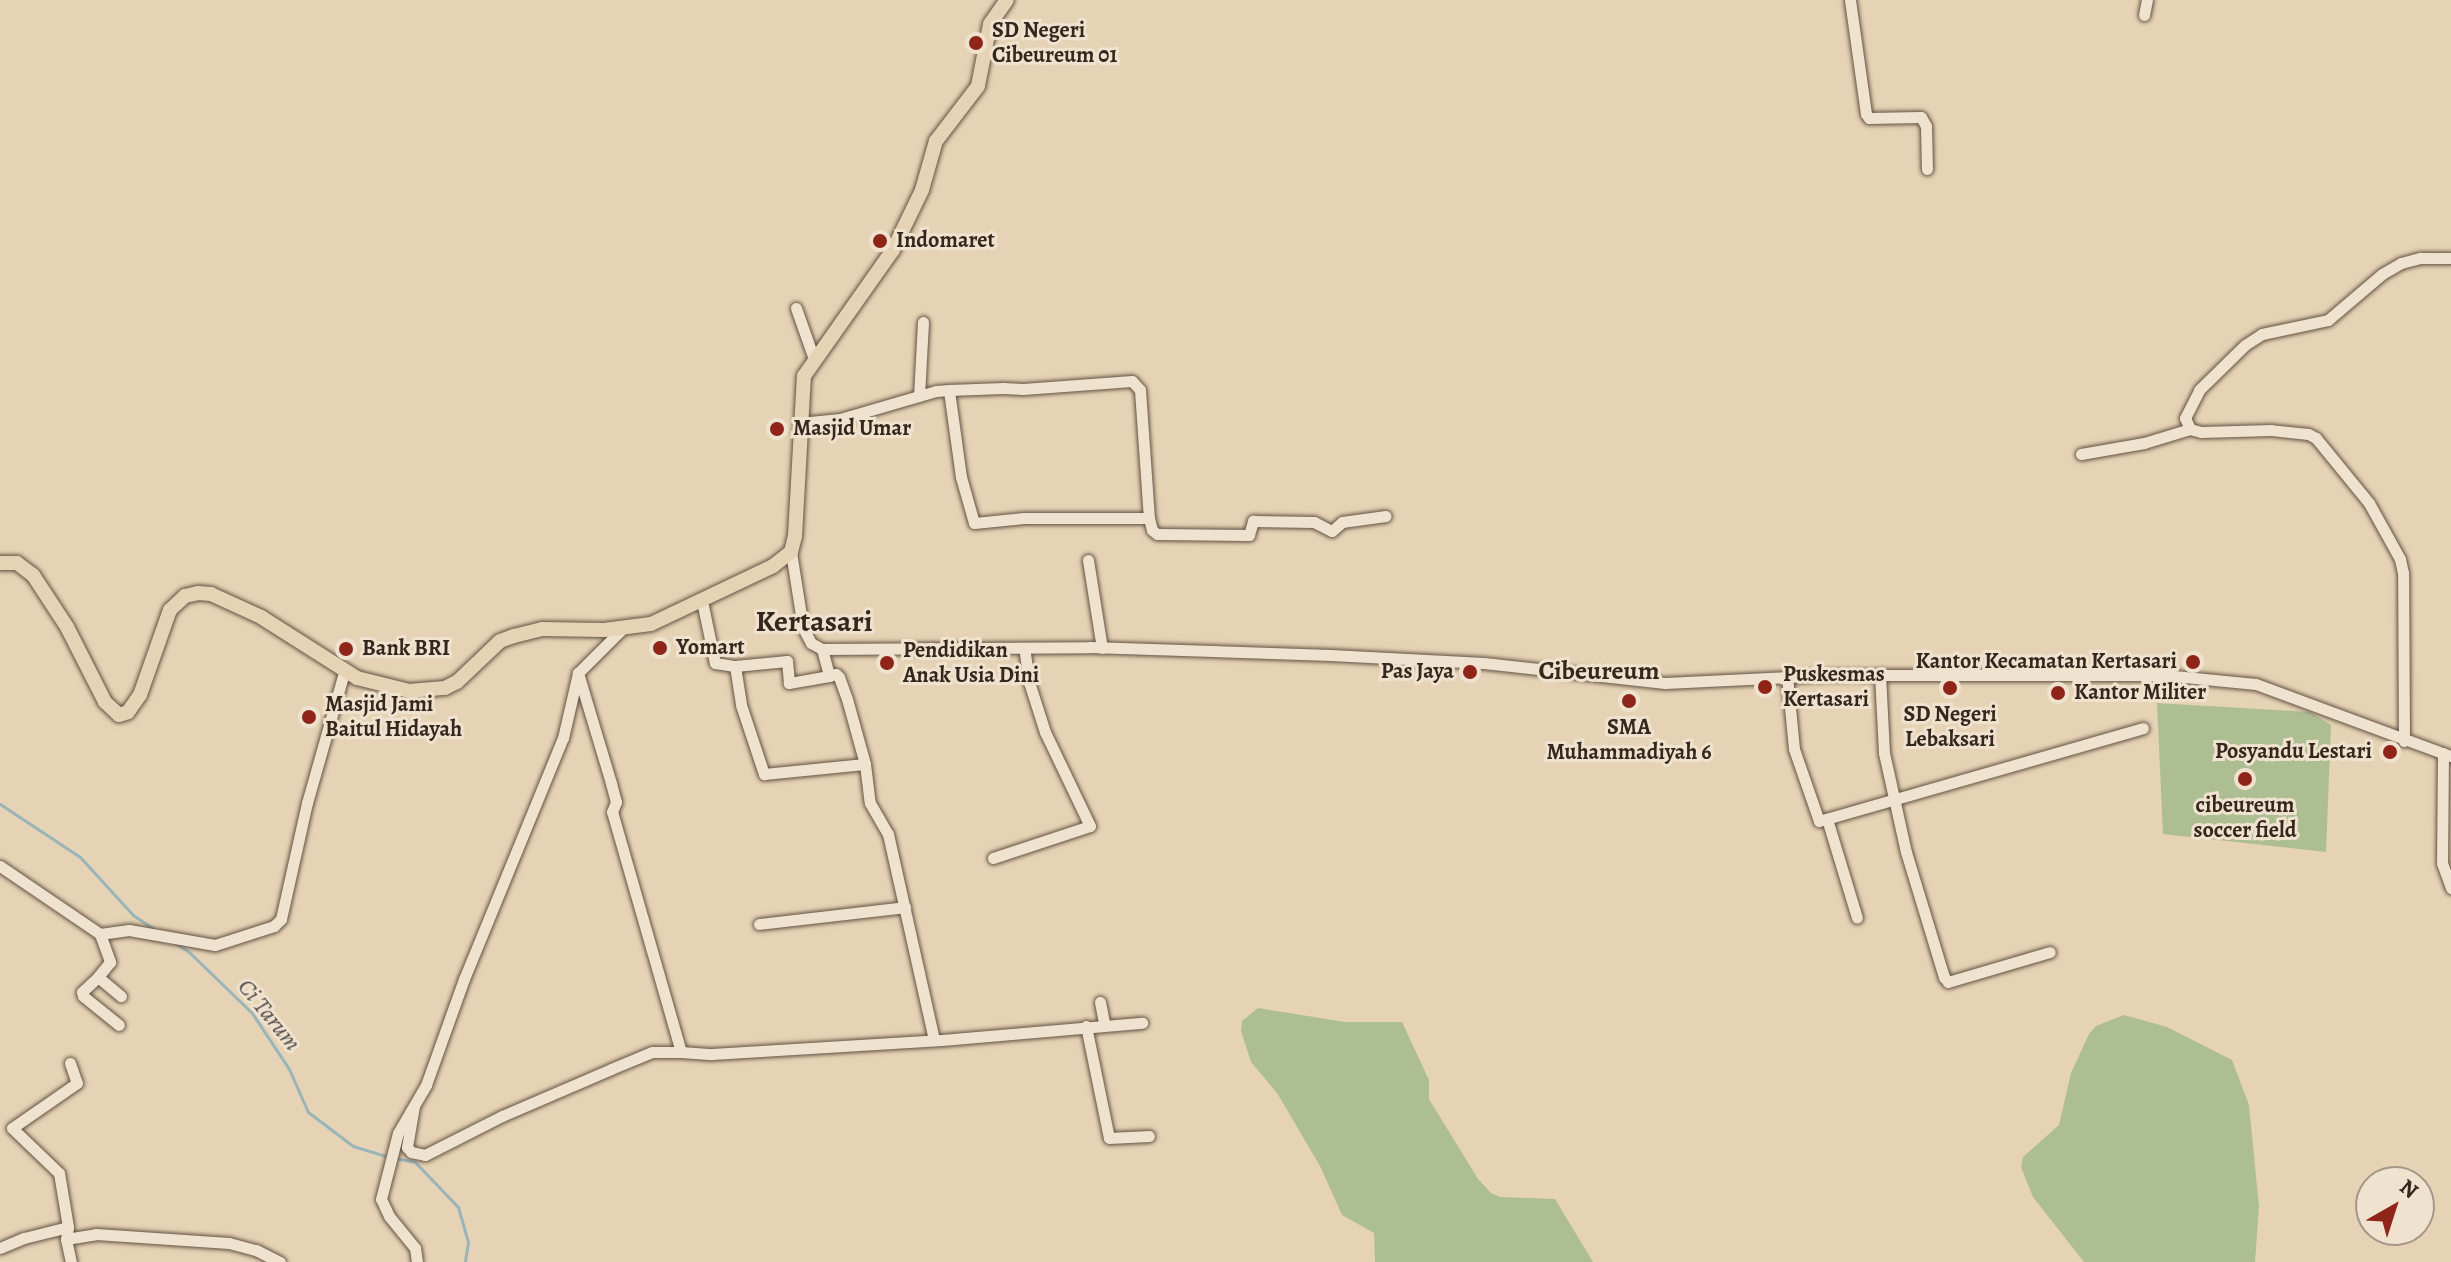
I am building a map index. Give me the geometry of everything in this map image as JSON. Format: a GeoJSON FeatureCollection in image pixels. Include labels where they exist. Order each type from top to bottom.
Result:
{"type":"FeatureCollection","features":[{"type":"Feature","properties":{"kind":"main road"},"geometry":{"type":"LineString","coordinates":[[0,563],[17,563],[33,575],[67,627],[105,702],[119,715],[133,708],[140,695],[170,610],[185,596],[198,593],[211,594],[261,617],[344,672],[368,682],[409,691],[445,688],[457,682],[500,641],[527,631],[554,628],[622,629],[665,619],[773,566],[791,552],[796,527],[804,376],[893,250],[922,190],[936,141],[978,86],[990,24],[1007,0]]}},
{"type":"Feature","properties":{"kind":"street"},"geometry":{"type":"LineString","coordinates":[[1850,0],[1866,114],[1869,118],[1916,116],[1925,120],[1927,169]]}},
{"type":"Feature","properties":{"kind":"street"},"geometry":{"type":"LineString","coordinates":[[2144,15],[2147,0]]}},
{"type":"Feature","properties":{"kind":"street"},"geometry":{"type":"LineString","coordinates":[[2190,429],[2185,418],[2193,400],[2218,369],[2245,345],[2262,334],[2328,320],[2382,274],[2401,263],[2420,258],[2451,258]]}},
{"type":"Feature","properties":{"kind":"street"},"geometry":{"type":"LineString","coordinates":[[796,308],[814,359]]}},
{"type":"Feature","properties":{"kind":"street"},"geometry":{"type":"LineString","coordinates":[[919,396],[923,322]]}},
{"type":"Feature","properties":{"kind":"street"},"geometry":{"type":"LineString","coordinates":[[800,423],[840,419],[949,390],[1137,383],[1149,518],[1152,530],[1157,534],[1249,535],[1253,521],[1314,522],[1332,531],[1342,522],[1386,516]]}},
{"type":"Feature","properties":{"kind":"street"},"geometry":{"type":"LineString","coordinates":[[949,390],[961,477],[971,521],[1149,518]]}},
{"type":"Feature","properties":{"kind":"street"},"geometry":{"type":"LineString","coordinates":[[2081,454],[2144,443],[2190,429],[2201,432],[2271,430],[2308,434],[2316,438],[2369,503],[2400,559],[2403,573],[2404,741]]}},
{"type":"Feature","properties":{"kind":"street"},"geometry":{"type":"LineString","coordinates":[[791,552],[803,628],[811,643],[822,649],[1102,648],[1484,663],[1665,683],[1880,674],[2164,675],[2256,684],[2447,755],[2442,863],[2451,888]]}},
{"type":"Feature","properties":{"kind":"street"},"geometry":{"type":"LineString","coordinates":[[1088,560],[1102,648]]}},
{"type":"Feature","properties":{"kind":"street"},"geometry":{"type":"LineString","coordinates":[[702,601],[715,663],[735,666],[787,661],[789,683],[836,674],[839,677],[865,764],[870,803],[888,834],[934,1039]]}},
{"type":"Feature","properties":{"kind":"street"},"geometry":{"type":"LineString","coordinates":[[417,1262],[415,1248],[399,1231],[381,1199],[398,1133],[426,1085],[464,979],[563,738],[578,673],[622,629]]}},
{"type":"Feature","properties":{"kind":"street"},"geometry":{"type":"LineString","coordinates":[[993,858],[1090,826],[1045,732],[1029,682],[1024,648]]}},
{"type":"Feature","properties":{"kind":"street"},"geometry":{"type":"LineString","coordinates":[[822,649],[829,676]]}},
{"type":"Feature","properties":{"kind":"street"},"geometry":{"type":"LineString","coordinates":[[735,666],[741,705],[764,774],[865,764]]}},
{"type":"Feature","properties":{"kind":"street"},"geometry":{"type":"LineString","coordinates":[[100,934],[129,930],[215,945],[274,926],[281,919],[307,803],[344,672]]}},
{"type":"Feature","properties":{"kind":"street"},"geometry":{"type":"LineString","coordinates":[[578,673],[616,802],[612,812],[681,1052]]}},
{"type":"Feature","properties":{"kind":"street"},"geometry":{"type":"LineString","coordinates":[[1880,674],[1881,738],[1906,852],[1945,980],[2050,952]]}},
{"type":"Feature","properties":{"kind":"street"},"geometry":{"type":"LineString","coordinates":[[1787,676],[1794,749],[1815,817],[1819,821],[2143,728]]}},
{"type":"Feature","properties":{"kind":"street"},"geometry":{"type":"LineString","coordinates":[[1827,819],[1857,918]]}},
{"type":"Feature","properties":{"kind":"street"},"geometry":{"type":"LineString","coordinates":[[0,866],[100,934],[110,962],[83,996],[119,1025]]}},
{"type":"Feature","properties":{"kind":"street"},"geometry":{"type":"LineString","coordinates":[[759,924],[905,907]]}},
{"type":"Feature","properties":{"kind":"street"},"geometry":{"type":"LineString","coordinates":[[98,977],[121,996]]}},
{"type":"Feature","properties":{"kind":"street"},"geometry":{"type":"LineString","coordinates":[[1100,1002],[1104,1023]]}},
{"type":"Feature","properties":{"kind":"street"},"geometry":{"type":"LineString","coordinates":[[414,1106],[407,1147],[411,1152],[425,1155],[502,1116],[652,1052],[712,1054],[934,1039],[1104,1023],[1142,1023]]}},
{"type":"Feature","properties":{"kind":"street"},"geometry":{"type":"LineString","coordinates":[[1086,1026],[1109,1138],[1149,1136]]}},
{"type":"Feature","properties":{"kind":"street"},"geometry":{"type":"LineString","coordinates":[[12,1128],[77,1083],[70,1063]]}},
{"type":"Feature","properties":{"kind":"street"},"geometry":{"type":"LineString","coordinates":[[0,1119],[59,1173],[71,1262]]}},
{"type":"Feature","properties":{"kind":"street"},"geometry":{"type":"LineString","coordinates":[[0,1248],[24,1238],[68,1227]]}},
{"type":"Feature","properties":{"kind":"street"},"geometry":{"type":"LineString","coordinates":[[66,1239],[96,1234],[229,1243],[256,1250],[280,1262]]}},
{"type":"Feature","properties":{"kind":"green space","name":"cibeureum soccer field"},"geometry":{"type":"Polygon","coordinates":[[[2157,703],[2310,712],[2331,725],[2326,852],[2163,834],[2157,703]]]}},
{"type":"Feature","properties":{"kind":"green space"},"geometry":{"type":"Polygon","coordinates":[[[1258,1008],[1345,1022],[1402,1022],[1429,1080],[1429,1099],[1478,1179],[1491,1193],[1500,1197],[1555,1199],[1593,1262],[1375,1262],[1374,1233],[1342,1215],[1320,1166],[1277,1093],[1251,1062],[1241,1031],[1242,1021],[1258,1008]]]}},
{"type":"Feature","properties":{"kind":"green space"},"geometry":{"type":"Polygon","coordinates":[[[2124,1015],[2167,1027],[2232,1060],[2249,1105],[2259,1207],[2255,1262],[2084,1262],[2033,1197],[2021,1167],[2023,1157],[2059,1125],[2071,1073],[2089,1034],[2096,1026],[2124,1015]]]}},
{"type":"Feature","properties":{"kind":"waterway","name":"Ci Tarum"},"geometry":{"type":"LineString","coordinates":[[0,804],[80,857],[133,915],[154,929]]}},
{"type":"Feature","properties":{"kind":"waterway","name":"Ci Tarum"},"geometry":{"type":"LineString","coordinates":[[174,942],[189,952],[252,1013],[289,1069],[308,1112],[353,1146],[388,1157]]}},
{"type":"Feature","properties":{"kind":"waterway","name":"Ci Tarum"},"geometry":{"type":"LineString","coordinates":[[395,1158],[415,1162],[458,1207],[468,1242],[465,1262]]}},
{"type":"Feature","properties":{"kind":"place","name":"SD Negeri Cibeureum 01"},"geometry":{"type":"Point","coordinates":[976,43]}},
{"type":"Feature","properties":{"kind":"place","name":"Indomaret"},"geometry":{"type":"Point","coordinates":[880,241]}},
{"type":"Feature","properties":{"kind":"place","name":"Masjid Umar"},"geometry":{"type":"Point","coordinates":[777,429]}},
{"type":"Feature","properties":{"kind":"place","name":"Yomart"},"geometry":{"type":"Point","coordinates":[660,648]}},
{"type":"Feature","properties":{"kind":"place","name":"Bank BRI"},"geometry":{"type":"Point","coordinates":[346,649]}},
{"type":"Feature","properties":{"kind":"place","name":"Kantor Kecamatan Kertasari"},"geometry":{"type":"Point","coordinates":[2193,662]}},
{"type":"Feature","properties":{"kind":"place","name":"Pendidikan Anak Usia Dini"},"geometry":{"type":"Point","coordinates":[887,663]}},
{"type":"Feature","properties":{"kind":"place","name":"Pas Jaya"},"geometry":{"type":"Point","coordinates":[1470,672]}},
{"type":"Feature","properties":{"kind":"place","name":"Puskesmas Kertasari"},"geometry":{"type":"Point","coordinates":[1765,687]}},
{"type":"Feature","properties":{"kind":"place","name":"SD Negeri Lebaksari"},"geometry":{"type":"Point","coordinates":[1950,688]}},
{"type":"Feature","properties":{"kind":"place","name":"Kantor Militer"},"geometry":{"type":"Point","coordinates":[2058,693]}},
{"type":"Feature","properties":{"kind":"place","name":"SMA Muhammadiyah 6"},"geometry":{"type":"Point","coordinates":[1629,701]}},
{"type":"Feature","properties":{"kind":"place","name":"Masjid Jami Baitul Hidayah"},"geometry":{"type":"Point","coordinates":[309,717]}},
{"type":"Feature","properties":{"kind":"place","name":"Posyandu Lestari"},"geometry":{"type":"Point","coordinates":[2390,752]}},
{"type":"Feature","properties":{"kind":"place","name":"cibeureum soccer field"},"geometry":{"type":"Point","coordinates":[2245,779]}},
{"type":"Feature","properties":{"kind":"district","name":"Kertasari"},"geometry":{"type":"Point","coordinates":[814,621]}},
{"type":"Feature","properties":{"kind":"district","name":"Cibeureum"},"geometry":{"type":"Point","coordinates":[1599,671]}}]}
